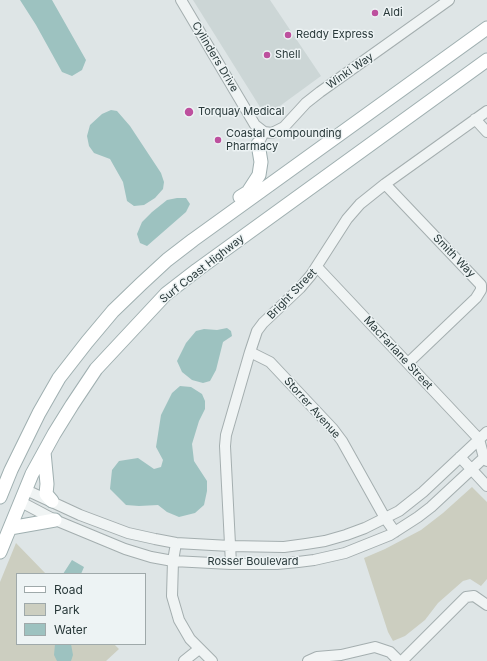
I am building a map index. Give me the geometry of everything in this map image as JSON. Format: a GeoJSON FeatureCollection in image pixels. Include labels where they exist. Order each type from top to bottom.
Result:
{"type":"FeatureCollection","features":[{"type":"Feature","properties":{"kind":"main road"},"geometry":{"type":"LineString","coordinates":[[2,488],[39,413],[59,378],[86,342],[113,311],[141,284],[167,260],[193,240],[487,28]]}},
{"type":"Feature","properties":{"kind":"main road","name":"Surf Coast Highway"},"geometry":{"type":"LineString","coordinates":[[0,552],[32,474],[58,428],[96,369],[166,294],[487,60]]}},
{"type":"Feature","properties":{"kind":"main road"},"geometry":{"type":"LineString","coordinates":[[193,240],[204,225],[248,192],[254,184],[261,162],[258,144]]}},
{"type":"Feature","properties":{"kind":"main road"},"geometry":{"type":"LineString","coordinates":[[44,452],[47,484],[46,494],[52,501]]}},
{"type":"Feature","properties":{"kind":"main road"},"geometry":{"type":"LineString","coordinates":[[2,488],[26,490]]}},
{"type":"Feature","properties":{"kind":"main road"},"geometry":{"type":"LineString","coordinates":[[2,488],[21,502]]}},
{"type":"Feature","properties":{"kind":"main road"},"geometry":{"type":"LineString","coordinates":[[10,528],[55,520]]}},
{"type":"Feature","properties":{"kind":"street","name":"Cylinders Drive"},"geometry":{"type":"LineString","coordinates":[[181,0],[255,125],[264,132]]}},
{"type":"Feature","properties":{"kind":"street","name":"Winki Way"},"geometry":{"type":"LineString","coordinates":[[264,132],[272,133],[284,127],[310,99],[449,0]]}},
{"type":"Feature","properties":{"kind":"street","name":"Bright Street"},"geometry":{"type":"LineString","coordinates":[[231,564],[225,446],[226,435],[255,336],[263,323],[300,288],[318,268],[347,219],[368,197],[487,111]]}},
{"type":"Feature","properties":{"kind":"street"},"geometry":{"type":"LineString","coordinates":[[475,120],[487,132]]}},
{"type":"Feature","properties":{"kind":"street"},"geometry":{"type":"LineString","coordinates":[[258,144],[264,132]]}},
{"type":"Feature","properties":{"kind":"street","name":"Smith Way"},"geometry":{"type":"LineString","coordinates":[[385,184],[481,285],[481,290],[476,298],[408,363]]}},
{"type":"Feature","properties":{"kind":"street","name":"MacFarlane Street"},"geometry":{"type":"LineString","coordinates":[[318,268],[408,363],[483,436]]}},
{"type":"Feature","properties":{"kind":"street","name":"Storrer Avenue"},"geometry":{"type":"LineString","coordinates":[[250,352],[270,362],[334,429],[385,518],[395,532]]}},
{"type":"Feature","properties":{"kind":"street"},"geometry":{"type":"LineString","coordinates":[[483,436],[486,458]]}},
{"type":"Feature","properties":{"kind":"street","name":"Rosser Boulevard"},"geometry":{"type":"LineString","coordinates":[[26,490],[80,515],[128,533],[176,543],[284,547],[325,541],[352,533],[385,518],[412,501],[483,436]]}},
{"type":"Feature","properties":{"kind":"street"},"geometry":{"type":"LineString","coordinates":[[460,457],[487,486]]}},
{"type":"Feature","properties":{"kind":"street","name":"Rosser Boulevard"},"geometry":{"type":"LineString","coordinates":[[21,502],[55,520],[126,550],[151,557],[173,561],[231,564],[277,564],[314,560],[344,554],[395,532],[431,507],[486,458]]}},
{"type":"Feature","properties":{"kind":"street"},"geometry":{"type":"LineString","coordinates":[[176,543],[173,561],[172,596],[179,620],[190,639],[212,661]]}},
{"type":"Feature","properties":{"kind":"street"},"geometry":{"type":"LineString","coordinates":[[402,661],[466,597],[474,596],[487,605]]}},
{"type":"Feature","properties":{"kind":"street"},"geometry":{"type":"LineString","coordinates":[[308,661],[317,657],[341,655],[375,647],[390,652],[399,661]]}},
{"type":"Feature","properties":{"kind":"street"},"geometry":{"type":"LineString","coordinates":[[184,661],[199,649]]}},
{"type":"Feature","properties":{"kind":"shaded area","name":"Shell"},"geometry":{"type":"Polygon","coordinates":[[[193,0],[270,0],[321,76],[273,111],[260,107],[193,0]]]}},
{"type":"Feature","properties":{"kind":"green space"},"geometry":{"type":"Polygon","coordinates":[[[472,487],[487,502],[487,579],[481,586],[470,579],[463,581],[438,603],[425,620],[405,636],[393,641],[388,632],[364,558],[421,530],[472,487]]]}},
{"type":"Feature","properties":{"kind":"green space"},"geometry":{"type":"Polygon","coordinates":[[[16,543],[45,573],[16,573],[16,645],[115,645],[119,649],[106,661],[0,661],[0,582],[16,543]]]}},
{"type":"Feature","properties":{"kind":"water"},"geometry":{"type":"Polygon","coordinates":[[[20,0],[52,0],[86,60],[82,70],[72,76],[62,72],[36,25],[20,0]]]}},
{"type":"Feature","properties":{"kind":"water"},"geometry":{"type":"Polygon","coordinates":[[[111,110],[117,111],[130,126],[161,173],[164,182],[163,189],[155,198],[144,205],[134,206],[127,201],[123,182],[110,159],[94,153],[89,146],[87,136],[90,125],[102,114],[111,110]]]}},
{"type":"Feature","properties":{"kind":"water"},"geometry":{"type":"Polygon","coordinates":[[[186,198],[190,204],[186,212],[147,246],[140,243],[137,234],[142,222],[167,200],[186,198]]]}},
{"type":"Feature","properties":{"kind":"water"},"geometry":{"type":"Polygon","coordinates":[[[227,328],[231,331],[232,336],[223,342],[216,370],[210,381],[203,383],[192,380],[182,372],[177,361],[186,343],[196,331],[204,329],[217,330],[227,328]]]}},
{"type":"Feature","properties":{"kind":"water"},"geometry":{"type":"Polygon","coordinates":[[[180,386],[191,387],[202,394],[205,401],[205,409],[199,421],[192,444],[194,461],[207,481],[207,491],[204,505],[195,513],[179,517],[167,512],[158,505],[126,505],[110,489],[112,470],[119,461],[138,458],[154,469],[161,467],[163,460],[156,447],[161,415],[172,393],[180,386]]]}},
{"type":"Feature","properties":{"kind":"water"},"geometry":{"type":"Polygon","coordinates":[[[72,560],[84,567],[81,573],[64,573],[72,560]]]}},
{"type":"Feature","properties":{"kind":"water"},"geometry":{"type":"Polygon","coordinates":[[[55,645],[71,645],[73,655],[71,661],[57,661],[54,655],[55,645]]]}},
{"type":"Feature","properties":{"kind":"place","name":"Aldi"},"geometry":{"type":"Point","coordinates":[375,13]}},
{"type":"Feature","properties":{"kind":"place","name":"Reddy Express"},"geometry":{"type":"Point","coordinates":[288,35]}},
{"type":"Feature","properties":{"kind":"place","name":"Shell"},"geometry":{"type":"Point","coordinates":[267,55]}},
{"type":"Feature","properties":{"kind":"place","name":"Torquay Medical"},"geometry":{"type":"Point","coordinates":[189,112]}},
{"type":"Feature","properties":{"kind":"place","name":"Coastal Compounding Pharmacy"},"geometry":{"type":"Point","coordinates":[218,140]}}]}
